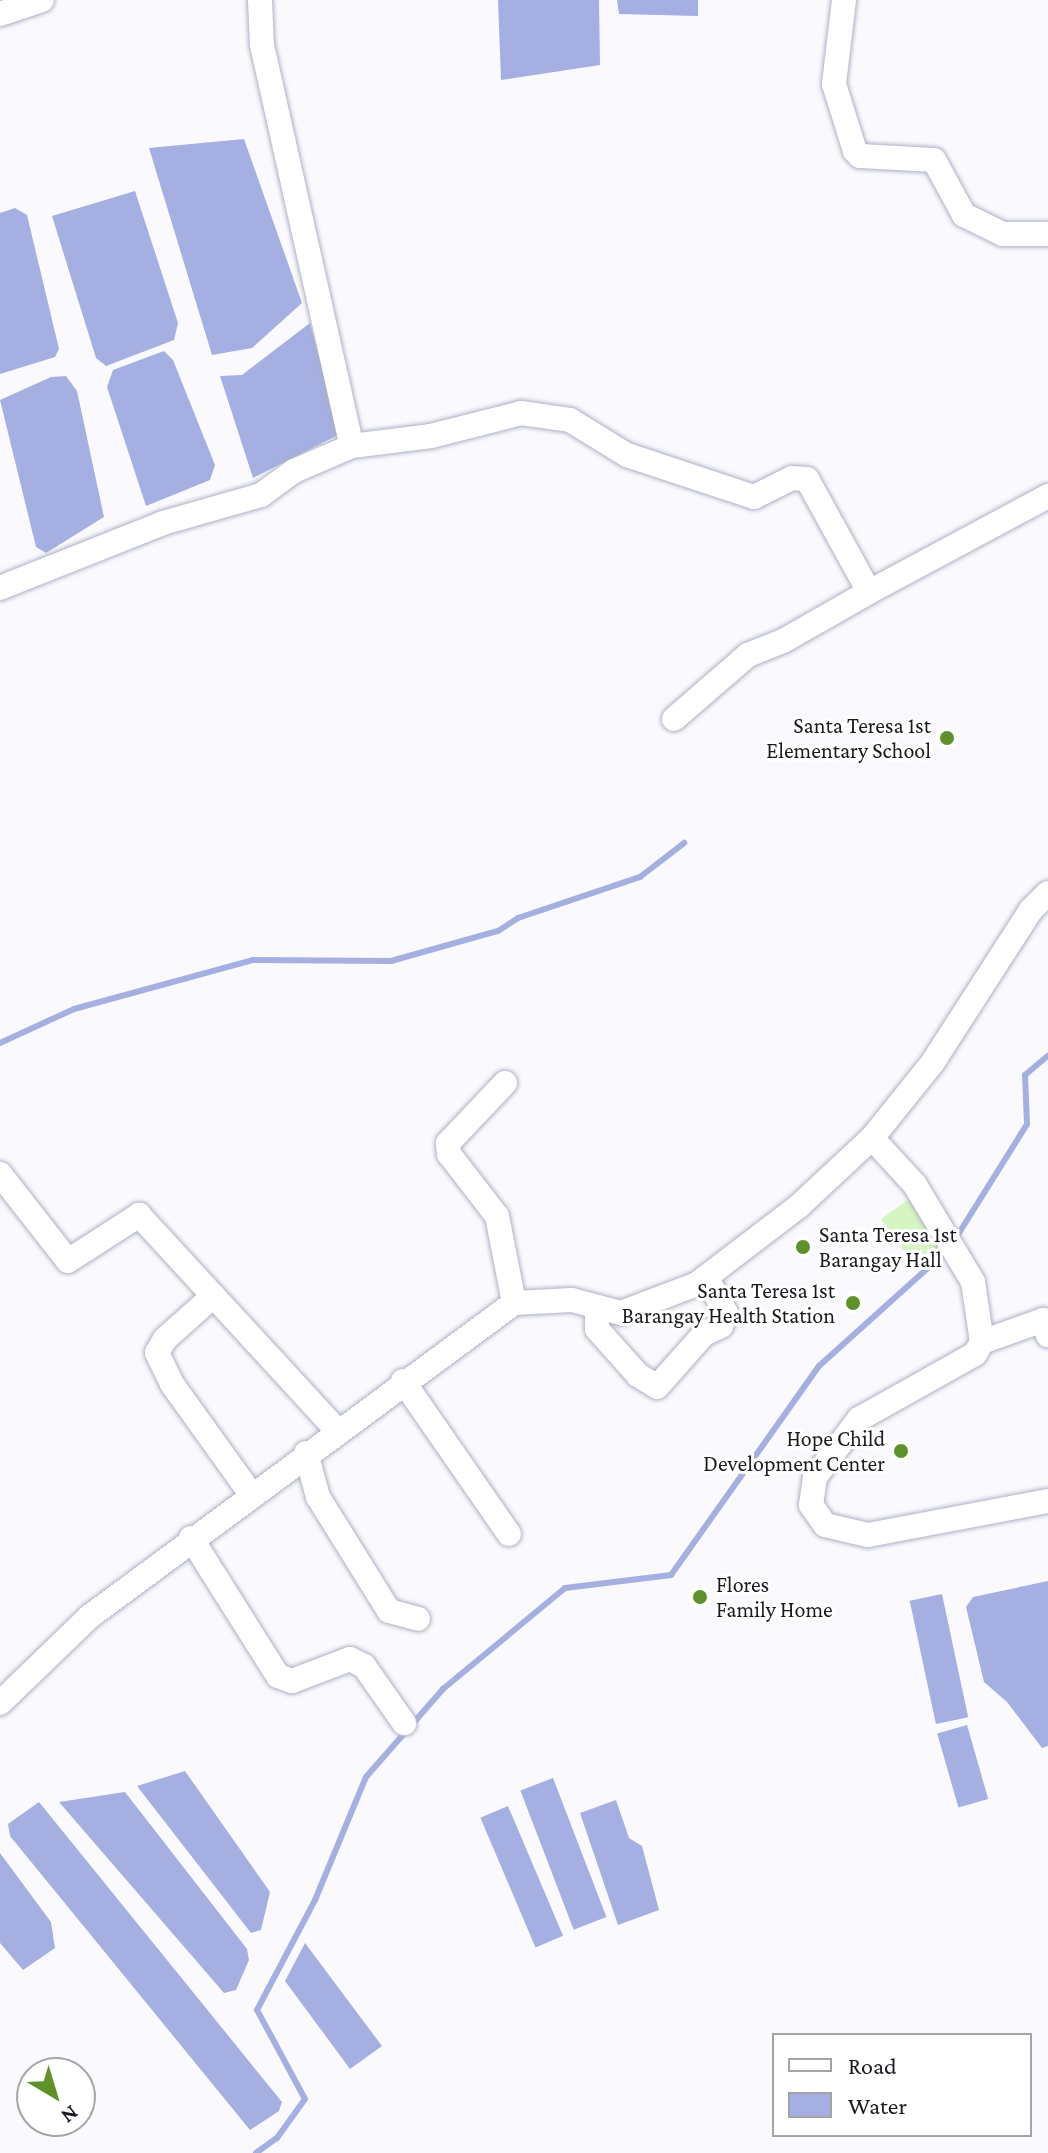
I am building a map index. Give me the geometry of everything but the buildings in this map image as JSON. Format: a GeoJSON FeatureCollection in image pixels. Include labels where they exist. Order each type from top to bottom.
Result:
{"type":"FeatureCollection","features":[{"type":"Feature","properties":{"kind":"street"},"geometry":{"type":"LineString","coordinates":[[0,14],[42,0]]}},
{"type":"Feature","properties":{"kind":"street"},"geometry":{"type":"LineString","coordinates":[[260,0],[262,45],[352,446]]}},
{"type":"Feature","properties":{"kind":"street"},"geometry":{"type":"LineString","coordinates":[[844,0],[834,84],[855,151],[860,156],[934,160],[964,215],[1003,234],[1048,234]]}},
{"type":"Feature","properties":{"kind":"street"},"geometry":{"type":"LineString","coordinates":[[0,588],[163,523],[261,495],[294,471],[352,446],[431,436],[540,412],[570,420],[627,455],[754,497],[792,478],[807,479],[869,592]]}},
{"type":"Feature","properties":{"kind":"street"},"geometry":{"type":"LineString","coordinates":[[674,719],[748,655],[785,640],[1048,496]]}},
{"type":"Feature","properties":{"kind":"street"},"geometry":{"type":"LineString","coordinates":[[0,1703],[8,1679],[191,1538],[514,1303],[572,1300],[621,1313],[706,1277],[799,1206],[872,1138],[933,1062],[1031,910],[1048,893]]}},
{"type":"Feature","properties":{"kind":"street"},"geometry":{"type":"LineString","coordinates":[[505,1083],[448,1143],[449,1154],[497,1216],[514,1303]]}},
{"type":"Feature","properties":{"kind":"street"},"geometry":{"type":"LineString","coordinates":[[872,1138],[915,1185],[973,1282],[982,1342],[975,1354],[859,1419],[815,1477],[811,1505],[825,1525],[868,1535],[1048,1501]]}},
{"type":"Feature","properties":{"kind":"street"},"geometry":{"type":"LineString","coordinates":[[0,1174],[68,1261],[139,1215],[337,1430]]}},
{"type":"Feature","properties":{"kind":"street"},"geometry":{"type":"LineString","coordinates":[[597,1307],[597,1329],[638,1375],[657,1387],[704,1334],[721,1326],[726,1313],[706,1277]]}},
{"type":"Feature","properties":{"kind":"street"},"geometry":{"type":"LineString","coordinates":[[212,1297],[165,1339],[157,1353],[172,1384],[251,1494]]}},
{"type":"Feature","properties":{"kind":"street"},"geometry":{"type":"LineString","coordinates":[[982,1342],[1043,1320],[1048,1335]]}},
{"type":"Feature","properties":{"kind":"street"},"geometry":{"type":"LineString","coordinates":[[403,1381],[509,1534]]}},
{"type":"Feature","properties":{"kind":"street"},"geometry":{"type":"LineString","coordinates":[[306,1453],[318,1497],[389,1611],[418,1619]]}},
{"type":"Feature","properties":{"kind":"street"},"geometry":{"type":"LineString","coordinates":[[191,1538],[278,1676],[292,1681],[350,1659],[364,1666],[404,1723]]}},
{"type":"Feature","properties":{"kind":"green space"},"geometry":{"type":"Polygon","coordinates":[[[910,1198],[945,1246],[916,1267],[881,1219],[910,1198]]]}},
{"type":"Feature","properties":{"kind":"water"},"geometry":{"type":"Polygon","coordinates":[[[498,0],[599,0],[600,65],[501,80],[498,0]]]}},
{"type":"Feature","properties":{"kind":"water"},"geometry":{"type":"Polygon","coordinates":[[[617,0],[698,0],[698,16],[619,14],[617,0]]]}},
{"type":"Feature","properties":{"kind":"water"},"geometry":{"type":"Polygon","coordinates":[[[244,139],[302,303],[252,348],[212,355],[149,148],[244,139]]]}},
{"type":"Feature","properties":{"kind":"water"},"geometry":{"type":"Polygon","coordinates":[[[135,191],[178,323],[174,340],[106,366],[96,358],[52,216],[135,191]]]}},
{"type":"Feature","properties":{"kind":"water"},"geometry":{"type":"Polygon","coordinates":[[[15,208],[27,215],[59,349],[55,357],[0,374],[0,213],[15,208]]]}},
{"type":"Feature","properties":{"kind":"water"},"geometry":{"type":"Polygon","coordinates":[[[310,323],[340,434],[253,478],[220,376],[242,375],[310,323]]]}},
{"type":"Feature","properties":{"kind":"water"},"geometry":{"type":"Polygon","coordinates":[[[164,351],[173,360],[215,465],[210,480],[146,506],[107,387],[113,370],[164,351]]]}},
{"type":"Feature","properties":{"kind":"water"},"geometry":{"type":"Polygon","coordinates":[[[66,376],[77,391],[104,517],[46,553],[36,547],[0,400],[51,377],[66,376]]]}},
{"type":"Feature","properties":{"kind":"water"},"geometry":{"type":"Polygon","coordinates":[[[1048,1581],[1048,1746],[1042,1748],[1007,1702],[984,1682],[966,1607],[973,1597],[1048,1581]]]}},
{"type":"Feature","properties":{"kind":"water"},"geometry":{"type":"Polygon","coordinates":[[[942,1594],[968,1717],[936,1724],[910,1601],[942,1594]]]}},
{"type":"Feature","properties":{"kind":"water"},"geometry":{"type":"Polygon","coordinates":[[[967,1725],[988,1799],[958,1808],[937,1734],[967,1725]]]}},
{"type":"Feature","properties":{"kind":"water"},"geometry":{"type":"Polygon","coordinates":[[[185,1771],[270,1892],[261,1930],[251,1933],[137,1786],[185,1771]]]}},
{"type":"Feature","properties":{"kind":"water"},"geometry":{"type":"Polygon","coordinates":[[[553,1778],[606,1917],[574,1930],[520,1791],[553,1778]]]}},
{"type":"Feature","properties":{"kind":"water"},"geometry":{"type":"Polygon","coordinates":[[[125,1792],[247,1949],[249,1960],[236,1990],[224,1993],[59,1802],[125,1792]]]}},
{"type":"Feature","properties":{"kind":"water"},"geometry":{"type":"Polygon","coordinates":[[[616,1800],[629,1838],[642,1846],[659,1910],[618,1925],[580,1813],[616,1800]]]}},
{"type":"Feature","properties":{"kind":"water"},"geometry":{"type":"Polygon","coordinates":[[[39,1802],[282,2102],[279,2111],[250,2130],[10,1836],[8,1824],[39,1802]]]}},
{"type":"Feature","properties":{"kind":"water"},"geometry":{"type":"Polygon","coordinates":[[[508,1806],[563,1936],[535,1948],[480,1818],[508,1806]]]}},
{"type":"Feature","properties":{"kind":"water"},"geometry":{"type":"Polygon","coordinates":[[[0,1853],[51,1922],[55,1948],[23,1970],[0,1943],[0,1853]]]}},
{"type":"Feature","properties":{"kind":"water"},"geometry":{"type":"Polygon","coordinates":[[[305,1943],[382,2046],[350,2069],[285,1981],[305,1943]]]}},
{"type":"Feature","properties":{"kind":"waterway"},"geometry":{"type":"LineString","coordinates":[[0,1043],[74,1009],[253,960],[391,961],[498,931],[518,918],[640,877],[684,843]]}},
{"type":"Feature","properties":{"kind":"waterway"},"geometry":{"type":"LineString","coordinates":[[954,1241],[1027,1124],[1025,1075],[1048,1056]]}},
{"type":"Feature","properties":{"kind":"waterway"},"geometry":{"type":"LineString","coordinates":[[256,2153],[277,2138],[305,2099],[257,2010],[315,1900],[366,1777],[443,1689],[565,1588],[671,1575],[819,1366],[948,1250]]}},
{"type":"Feature","properties":{"kind":"place","name":"Santa Teresa 1st Elementary School"},"geometry":{"type":"Point","coordinates":[947,738]}},
{"type":"Feature","properties":{"kind":"place","name":"Santa Teresa 1st Barangay Hall"},"geometry":{"type":"Point","coordinates":[803,1247]}},
{"type":"Feature","properties":{"kind":"place","name":"Santa Teresa 1st Barangay Health Station"},"geometry":{"type":"Point","coordinates":[853,1303]}},
{"type":"Feature","properties":{"kind":"place","name":"Hope Child Development Center"},"geometry":{"type":"Point","coordinates":[901,1451]}},
{"type":"Feature","properties":{"kind":"place","name":"Flores Family Home"},"geometry":{"type":"Point","coordinates":[700,1597]}}]}
